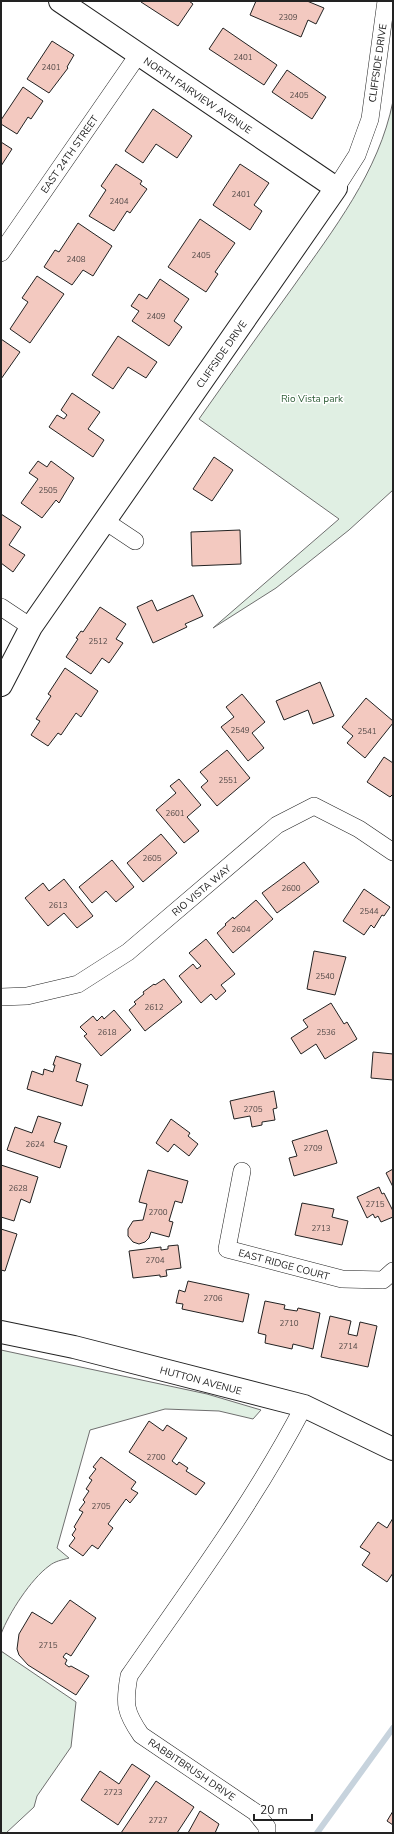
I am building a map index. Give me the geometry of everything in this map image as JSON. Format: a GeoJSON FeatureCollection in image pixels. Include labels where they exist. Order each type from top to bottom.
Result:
{"type":"FeatureCollection","features":[{"type":"Feature","properties":{"kind":"street","name":"NORTH FAIRVIEW AVENUE"},"geometry":{"type":"LineString","coordinates":[[60,1],[336,188]]}},
{"type":"Feature","properties":{"kind":"street","name":"CLIFFSIDE DRIVE"},"geometry":{"type":"LineString","coordinates":[[1,685],[31,627],[336,188],[357,155],[370,119],[386,1]]}},
{"type":"Feature","properties":{"kind":"street","name":"EAST 24TH STREET"},"geometry":{"type":"LineString","coordinates":[[1,253],[138,55]]}},
{"type":"Feature","properties":{"kind":"street"},"geometry":{"type":"LineString","coordinates":[[105,521],[135,541]]}},
{"type":"Feature","properties":{"kind":"street"},"geometry":{"type":"LineString","coordinates":[[1,607],[31,627]]}},
{"type":"Feature","properties":{"kind":"street","name":"RIO VISTA WAY"},"geometry":{"type":"LineString","coordinates":[[1,997],[27,996],[78,984],[128,952],[276,826],[314,806],[358,829],[393,852]]}},
{"type":"Feature","properties":{"kind":"street","name":"EAST RIDGE COURT"},"geometry":{"type":"LineString","coordinates":[[242,1171],[227,1249],[342,1279],[383,1280],[393,1271]]}},
{"type":"Feature","properties":{"kind":"street","name":"HUTTON AVENUE"},"geometry":{"type":"LineString","coordinates":[[1,1332],[74,1346],[304,1406],[393,1449]]}},
{"type":"Feature","properties":{"kind":"street","name":"RABBITBRUSH DRIVE"},"geometry":{"type":"LineString","coordinates":[[267,1833],[267,1827],[255,1812],[141,1735],[130,1720],[125,1697],[129,1676],[234,1525],[285,1442],[304,1406]]}},
{"type":"Feature","properties":{"kind":"green space","name":"Rio Vista park"},"geometry":{"type":"Polygon","coordinates":[[[393,101],[393,490],[349,530],[276,588],[213,628],[339,519],[199,419],[339,222],[366,176],[377,152],[393,101]]]}},
{"type":"Feature","properties":{"kind":"green space"},"geometry":{"type":"Polygon","coordinates":[[[1,1350],[207,1394],[261,1410],[253,1419],[219,1411],[165,1409],[90,1430],[57,1548],[69,1558],[51,1564],[35,1579],[15,1607],[1,1634],[1,1350]]]}},
{"type":"Feature","properties":{"kind":"green space"},"geometry":{"type":"Polygon","coordinates":[[[1,1651],[76,1702],[71,1747],[37,1796],[34,1807],[6,1833],[1,1833],[1,1651]]]}},
{"type":"Feature","properties":{"kind":"building"},"geometry":{"type":"Polygon","coordinates":[[[189,1],[193,4],[178,26],[141,2],[189,1]]]}},
{"type":"Feature","properties":{"kind":"building"},"geometry":{"type":"Polygon","coordinates":[[[256,1],[307,1],[324,8],[316,24],[308,20],[301,37],[250,15],[256,1]]]}},
{"type":"Feature","properties":{"kind":"building"},"geometry":{"type":"Polygon","coordinates":[[[223,28],[277,65],[264,85],[209,49],[223,28]]]}},
{"type":"Feature","properties":{"kind":"building"},"geometry":{"type":"Polygon","coordinates":[[[52,41],[74,55],[67,67],[68,68],[49,93],[27,79],[52,41]]]}},
{"type":"Feature","properties":{"kind":"building"},"geometry":{"type":"Polygon","coordinates":[[[287,70],[326,97],[312,119],[272,92],[287,70]]]}},
{"type":"Feature","properties":{"kind":"building"},"geometry":{"type":"Polygon","coordinates":[[[23,87],[43,101],[31,119],[28,117],[17,134],[1,124],[1,120],[23,87]]]}},
{"type":"Feature","properties":{"kind":"building"},"geometry":{"type":"Polygon","coordinates":[[[153,109],[192,136],[177,158],[156,144],[143,163],[125,151],[153,109]]]}},
{"type":"Feature","properties":{"kind":"building"},"geometry":{"type":"Polygon","coordinates":[[[1,142],[12,149],[1,166],[1,142]]]}},
{"type":"Feature","properties":{"kind":"building"},"geometry":{"type":"Polygon","coordinates":[[[116,164],[142,181],[140,184],[147,189],[130,213],[127,211],[114,231],[89,216],[106,190],[101,186],[116,164]]]}},
{"type":"Feature","properties":{"kind":"building"},"geometry":{"type":"Polygon","coordinates":[[[240,164],[269,183],[254,205],[262,211],[250,230],[213,205],[240,164]]]}},
{"type":"Feature","properties":{"kind":"building"},"geometry":{"type":"Polygon","coordinates":[[[200,219],[235,243],[215,272],[218,274],[206,292],[168,267],[200,219]]]}},
{"type":"Feature","properties":{"kind":"building"},"geometry":{"type":"Polygon","coordinates":[[[78,223],[112,246],[93,276],[83,270],[72,285],[44,267],[55,250],[59,252],[78,223]]]}},
{"type":"Feature","properties":{"kind":"building"},"geometry":{"type":"Polygon","coordinates":[[[37,276],[64,294],[30,343],[10,329],[28,302],[22,298],[37,276]]]}},
{"type":"Feature","properties":{"kind":"building"},"geometry":{"type":"Polygon","coordinates":[[[160,279],[189,299],[174,321],[182,327],[169,346],[132,321],[139,311],[131,306],[139,294],[147,299],[160,279]]]}},
{"type":"Feature","properties":{"kind":"building"},"geometry":{"type":"Polygon","coordinates":[[[118,336],[157,362],[146,378],[128,367],[113,389],[92,375],[118,336]]]}},
{"type":"Feature","properties":{"kind":"building"},"geometry":{"type":"Polygon","coordinates":[[[1,339],[20,352],[1,379],[1,339]]]}},
{"type":"Feature","properties":{"kind":"building"},"geometry":{"type":"Polygon","coordinates":[[[72,393],[100,412],[88,429],[104,440],[93,457],[49,427],[57,415],[64,419],[67,415],[61,410],[72,393]]]}},
{"type":"Feature","properties":{"kind":"building"},"geometry":{"type":"Polygon","coordinates":[[[214,457],[233,470],[212,501],[193,489],[214,457]]]}},
{"type":"Feature","properties":{"kind":"building"},"geometry":{"type":"Polygon","coordinates":[[[38,461],[47,467],[51,461],[74,478],[59,503],[56,500],[42,518],[21,503],[38,479],[29,473],[38,461]]]}},
{"type":"Feature","properties":{"kind":"building"},"geometry":{"type":"Polygon","coordinates":[[[1,514],[21,527],[9,545],[25,555],[13,572],[1,563],[1,514]]]}},
{"type":"Feature","properties":{"kind":"building"},"geometry":{"type":"Polygon","coordinates":[[[240,530],[241,564],[192,566],[191,532],[240,530]]]}},
{"type":"Feature","properties":{"kind":"building"},"geometry":{"type":"Polygon","coordinates":[[[193,595],[203,616],[185,624],[187,627],[153,643],[137,607],[152,600],[157,611],[193,595]]]}},
{"type":"Feature","properties":{"kind":"building"},"geometry":{"type":"Polygon","coordinates":[[[100,607],[126,624],[116,639],[123,643],[109,663],[102,658],[91,674],[66,657],[78,639],[76,638],[81,631],[83,632],[100,607]]]}},
{"type":"Feature","properties":{"kind":"building"},"geometry":{"type":"Polygon","coordinates":[[[65,668],[98,691],[81,717],[76,713],[61,735],[58,733],[48,746],[31,735],[40,721],[36,719],[51,696],[48,694],[65,668]]]}},
{"type":"Feature","properties":{"kind":"building"},"geometry":{"type":"Polygon","coordinates":[[[320,682],[334,716],[313,724],[308,710],[284,720],[276,701],[320,682]]]}},
{"type":"Feature","properties":{"kind":"building"},"geometry":{"type":"Polygon","coordinates":[[[242,694],[265,722],[252,733],[264,748],[248,761],[221,727],[234,717],[226,707],[242,694]]]}},
{"type":"Feature","properties":{"kind":"building"},"geometry":{"type":"Polygon","coordinates":[[[366,698],[393,721],[393,723],[365,758],[347,743],[353,736],[342,727],[366,698]]]}},
{"type":"Feature","properties":{"kind":"building"},"geometry":{"type":"Polygon","coordinates":[[[227,750],[250,778],[217,806],[201,787],[208,781],[200,772],[227,750]]]}},
{"type":"Feature","properties":{"kind":"building"},"geometry":{"type":"Polygon","coordinates":[[[384,757],[393,763],[393,794],[390,797],[367,782],[384,757]]]}},
{"type":"Feature","properties":{"kind":"building"},"geometry":{"type":"Polygon","coordinates":[[[179,779],[201,805],[187,817],[199,831],[184,843],[156,810],[176,793],[170,786],[179,779]]]}},
{"type":"Feature","properties":{"kind":"building"},"geometry":{"type":"Polygon","coordinates":[[[161,834],[177,853],[143,882],[127,863],[161,834]]]}},
{"type":"Feature","properties":{"kind":"building"},"geometry":{"type":"Polygon","coordinates":[[[112,860],[134,887],[116,902],[106,891],[92,903],[79,887],[112,860]]]}},
{"type":"Feature","properties":{"kind":"building"},"geometry":{"type":"Polygon","coordinates":[[[304,862],[319,882],[277,913],[262,893],[304,862]]]}},
{"type":"Feature","properties":{"kind":"building"},"geometry":{"type":"Polygon","coordinates":[[[64,879],[93,916],[77,928],[64,913],[48,926],[25,898],[43,883],[49,891],[64,879]]]}},
{"type":"Feature","properties":{"kind":"building"},"geometry":{"type":"Polygon","coordinates":[[[364,889],[390,907],[384,916],[382,915],[374,928],[371,925],[364,935],[343,921],[364,889]]]}},
{"type":"Feature","properties":{"kind":"building"},"geometry":{"type":"Polygon","coordinates":[[[256,900],[273,919],[233,953],[217,933],[233,917],[234,919],[256,900]]]}},
{"type":"Feature","properties":{"kind":"building"},"geometry":{"type":"Polygon","coordinates":[[[206,939],[235,974],[221,985],[226,991],[216,1000],[211,994],[201,1003],[179,976],[193,964],[197,969],[201,966],[189,953],[206,939]]]}},
{"type":"Feature","properties":{"kind":"building"},"geometry":{"type":"Polygon","coordinates":[[[314,951],[346,957],[335,995],[307,989],[314,951]]]}},
{"type":"Feature","properties":{"kind":"building"},"geometry":{"type":"Polygon","coordinates":[[[164,979],[182,1002],[145,1031],[129,1010],[136,1004],[134,1002],[144,994],[143,992],[164,979]]]}},
{"type":"Feature","properties":{"kind":"building"},"geometry":{"type":"Polygon","coordinates":[[[331,1003],[344,1024],[347,1022],[357,1039],[325,1059],[316,1044],[301,1054],[291,1038],[308,1027],[303,1020],[331,1003]]]}},
{"type":"Feature","properties":{"kind":"building"},"geometry":{"type":"Polygon","coordinates":[[[114,1010],[131,1030],[101,1056],[84,1036],[87,1034],[80,1027],[93,1016],[97,1021],[102,1016],[104,1019],[114,1010]]]}},
{"type":"Feature","properties":{"kind":"building"},"geometry":{"type":"Polygon","coordinates":[[[373,1052],[393,1054],[393,1080],[371,1078],[373,1052]]]}},
{"type":"Feature","properties":{"kind":"building"},"geometry":{"type":"Polygon","coordinates":[[[56,1056],[81,1064],[76,1081],[88,1085],[82,1106],[27,1089],[32,1071],[43,1075],[44,1069],[53,1072],[55,1065],[53,1065],[56,1056]]]}},
{"type":"Feature","properties":{"kind":"building"},"geometry":{"type":"Polygon","coordinates":[[[274,1091],[277,1108],[273,1109],[275,1120],[262,1122],[262,1125],[252,1127],[250,1116],[234,1119],[230,1101],[274,1091]]]}},
{"type":"Feature","properties":{"kind":"building"},"geometry":{"type":"Polygon","coordinates":[[[38,1116],[61,1123],[54,1142],[67,1146],[60,1168],[7,1150],[15,1127],[32,1133],[38,1116]]]}},
{"type":"Feature","properties":{"kind":"building"},"geometry":{"type":"Polygon","coordinates":[[[171,1119],[190,1133],[188,1136],[198,1144],[189,1156],[174,1144],[168,1152],[156,1143],[171,1119]]]}},
{"type":"Feature","properties":{"kind":"building"},"geometry":{"type":"Polygon","coordinates":[[[327,1130],[337,1163],[294,1176],[289,1158],[297,1156],[292,1141],[327,1130]]]}},
{"type":"Feature","properties":{"kind":"building"},"geometry":{"type":"Polygon","coordinates":[[[1,1165],[38,1177],[30,1203],[21,1199],[14,1221],[1,1217],[1,1165]]]}},
{"type":"Feature","properties":{"kind":"building"},"geometry":{"type":"Polygon","coordinates":[[[393,1169],[393,1187],[386,1173],[393,1169]]]}},
{"type":"Feature","properties":{"kind":"building"},"geometry":{"type":"Polygon","coordinates":[[[148,1170],[188,1181],[182,1203],[175,1201],[169,1221],[173,1222],[169,1237],[151,1232],[149,1238],[145,1242],[139,1244],[133,1242],[128,1236],[128,1229],[133,1221],[143,1220],[147,1204],[139,1202],[148,1170]]]}},
{"type":"Feature","properties":{"kind":"building"},"geometry":{"type":"Polygon","coordinates":[[[379,1187],[382,1194],[384,1193],[393,1211],[393,1217],[381,1222],[378,1216],[375,1218],[373,1214],[367,1218],[357,1197],[379,1187]]]}},
{"type":"Feature","properties":{"kind":"building"},"geometry":{"type":"Polygon","coordinates":[[[302,1203],[334,1209],[332,1217],[348,1221],[342,1245],[295,1235],[302,1203]]]}},
{"type":"Feature","properties":{"kind":"building"},"geometry":{"type":"Polygon","coordinates":[[[1,1229],[17,1234],[5,1271],[1,1270],[1,1229]]]}},
{"type":"Feature","properties":{"kind":"building"},"geometry":{"type":"Polygon","coordinates":[[[178,1245],[181,1268],[166,1270],[167,1276],[160,1277],[160,1275],[133,1278],[129,1251],[161,1247],[161,1250],[168,1249],[168,1246],[178,1245]]]}},
{"type":"Feature","properties":{"kind":"building"},"geometry":{"type":"Polygon","coordinates":[[[188,1281],[249,1294],[243,1322],[182,1309],[183,1304],[176,1303],[179,1290],[185,1292],[188,1281]]]}},
{"type":"Feature","properties":{"kind":"building"},"geometry":{"type":"Polygon","coordinates":[[[265,1301],[285,1305],[284,1309],[297,1311],[298,1308],[320,1313],[313,1349],[293,1344],[292,1349],[265,1343],[266,1335],[258,1333],[265,1301]]]}},
{"type":"Feature","properties":{"kind":"building"},"geometry":{"type":"Polygon","coordinates":[[[330,1316],[351,1321],[348,1334],[357,1336],[360,1322],[377,1326],[368,1367],[321,1357],[330,1316]]]}},
{"type":"Feature","properties":{"kind":"building"},"geometry":{"type":"Polygon","coordinates":[[[149,1421],[163,1431],[167,1425],[187,1438],[172,1461],[177,1465],[179,1462],[188,1468],[186,1471],[205,1483],[196,1495],[129,1452],[149,1421]]]}},
{"type":"Feature","properties":{"kind":"building"},"geometry":{"type":"Polygon","coordinates":[[[101,1457],[136,1482],[131,1489],[138,1493],[130,1503],[126,1499],[108,1524],[113,1528],[98,1549],[92,1545],[83,1556],[69,1546],[75,1538],[72,1535],[76,1529],[74,1527],[83,1512],[79,1510],[85,1502],[83,1500],[89,1491],[86,1489],[92,1480],[89,1478],[96,1469],[93,1467],[101,1457]]]}},
{"type":"Feature","properties":{"kind":"building"},"geometry":{"type":"Polygon","coordinates":[[[393,1518],[393,1573],[387,1582],[362,1565],[370,1553],[360,1547],[378,1522],[387,1528],[393,1518]]]}},
{"type":"Feature","properties":{"kind":"building"},"geometry":{"type":"Polygon","coordinates":[[[70,1600],[96,1618],[71,1656],[66,1653],[63,1657],[67,1660],[65,1664],[69,1667],[71,1666],[89,1676],[76,1695],[28,1665],[19,1655],[17,1649],[19,1634],[32,1612],[52,1624],[70,1600]]]}},
{"type":"Feature","properties":{"kind":"building"},"geometry":{"type":"Polygon","coordinates":[[[132,1764],[150,1776],[118,1825],[81,1800],[100,1771],[119,1784],[132,1764]]]}},
{"type":"Feature","properties":{"kind":"building"},"geometry":{"type":"Polygon","coordinates":[[[156,1781],[194,1807],[177,1833],[121,1833],[156,1781]]]}},
{"type":"Feature","properties":{"kind":"building"},"geometry":{"type":"Polygon","coordinates":[[[200,1811],[219,1824],[215,1833],[188,1833],[200,1811]]]}},
{"type":"Feature","properties":{"kind":"building"},"geometry":{"type":"Polygon","coordinates":[[[393,1811],[393,1825],[387,1821],[393,1811]]]}},
{"type":"Feature","properties":{"kind":"waterway"},"geometry":{"type":"LineString","coordinates":[[317,1833],[393,1728]]}}]}
